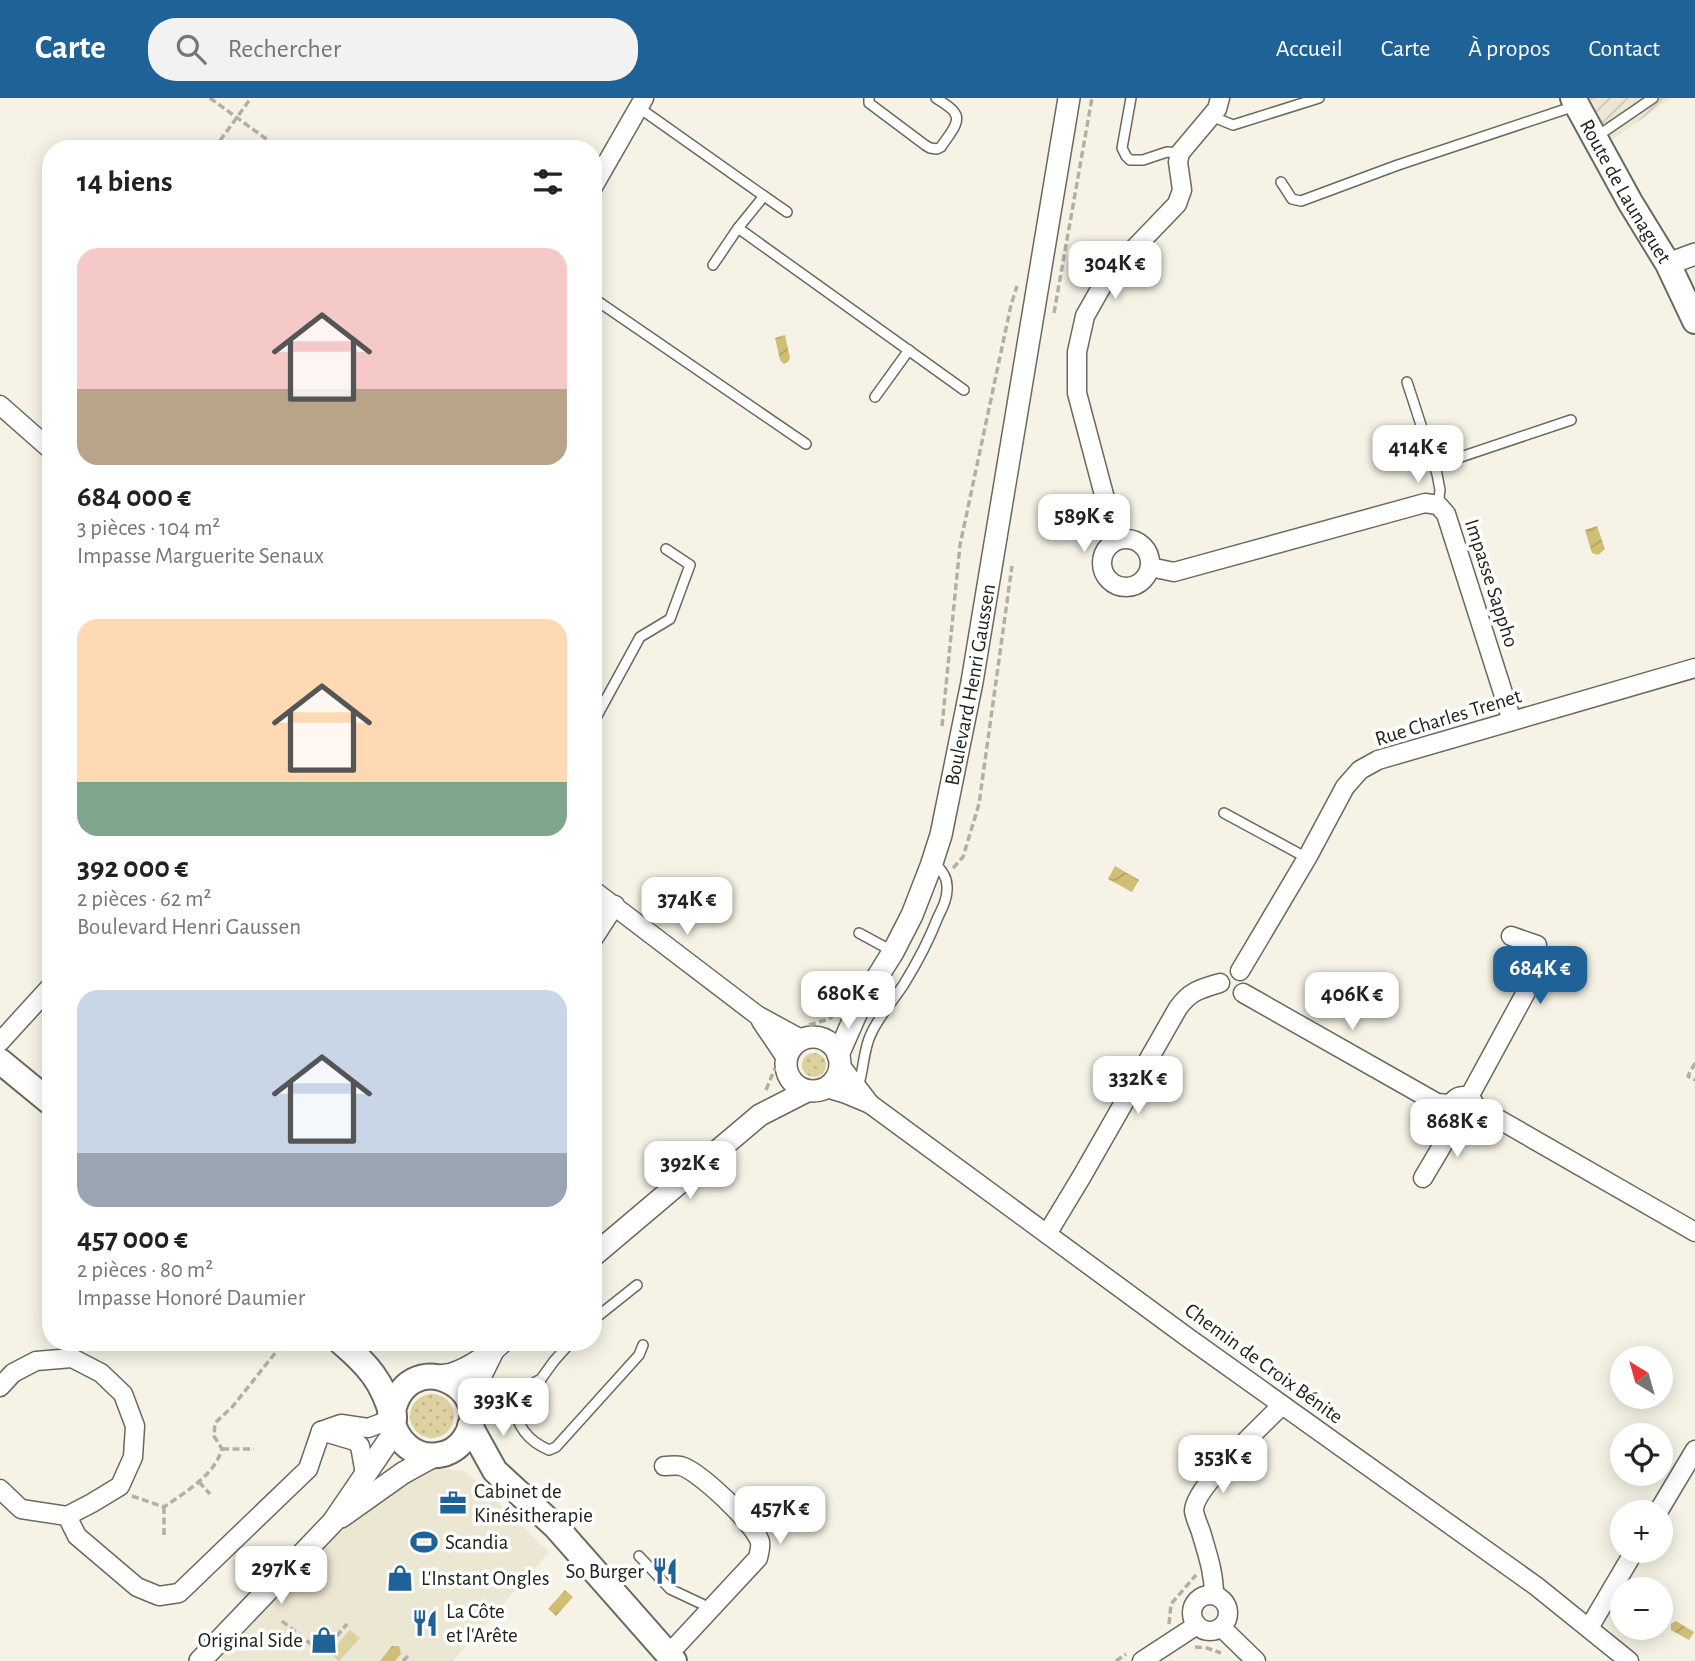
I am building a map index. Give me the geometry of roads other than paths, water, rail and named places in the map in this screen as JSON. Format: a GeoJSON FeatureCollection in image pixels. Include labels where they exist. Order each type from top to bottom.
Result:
{"type":"FeatureCollection","features":[{"type":"Feature","properties":{"kind":"main road","name":"Route de Launaguet"},"geometry":{"type":"LineString","coordinates":[[1575,101],[1630,202],[1668,264],[1695,321]]}},
{"type":"Feature","properties":{"kind":"main road"},"geometry":{"type":"LineString","coordinates":[[0,1060],[42,1095]]}},
{"type":"Feature","properties":{"kind":"main road"},"geometry":{"type":"LineString","coordinates":[[351,1351],[382,1385],[401,1442],[422,1455],[440,1455],[495,1471]]}},
{"type":"Feature","properties":{"kind":"main road"},"geometry":{"type":"LineString","coordinates":[[352,1351],[390,1373],[447,1379],[457,1385],[465,1394],[470,1416],[495,1471],[556,1527],[671,1657]]}},
{"type":"Feature","properties":{"kind":"main road"},"geometry":{"type":"LineString","coordinates":[[393,1422],[394,1403],[400,1392],[410,1384],[428,1377]]}},
{"type":"Feature","properties":{"kind":"main road"},"geometry":{"type":"LineString","coordinates":[[440,1455],[461,1443],[470,1416]]}},
{"type":"Feature","properties":{"kind":"street","name":"Boulevard Henri Gaussen"},"geometry":{"type":"LineString","coordinates":[[602,1248],[760,1115],[836,1078],[839,1060],[860,1005],[912,915],[940,835],[972,682],[1069,98]]}},
{"type":"Feature","properties":{"kind":"street"},"geometry":{"type":"LineString","coordinates":[[1116,540],[1077,393],[1077,352],[1085,316],[1102,286],[1177,204],[1182,190],[1178,162],[1180,153],[1217,109],[1220,98]]}},
{"type":"Feature","properties":{"kind":"street"},"geometry":{"type":"LineString","coordinates":[[602,171],[641,103]]}},
{"type":"Feature","properties":{"kind":"street"},"geometry":{"type":"LineString","coordinates":[[1668,264],[1695,254]]}},
{"type":"Feature","properties":{"kind":"street"},"geometry":{"type":"LineString","coordinates":[[0,405],[42,442]]}},
{"type":"Feature","properties":{"kind":"street","name":"Impasse Sappho"},"geometry":{"type":"LineString","coordinates":[[1150,567],[1174,572],[1425,503],[1438,505],[1446,513],[1512,721]]}},
{"type":"Feature","properties":{"kind":"street"},"geometry":{"type":"LineString","coordinates":[[1128,538],[1138,541],[1146,548],[1150,567],[1148,574],[1139,583],[1130,587],[1122,586],[1107,578],[1102,567],[1104,552],[1116,540],[1128,538]]}},
{"type":"Feature","properties":{"kind":"street","name":"Rue Charles Trenet"},"geometry":{"type":"LineString","coordinates":[[1240,971],[1307,858],[1345,787],[1360,770],[1378,760],[1695,668]]}},
{"type":"Feature","properties":{"kind":"street"},"geometry":{"type":"LineString","coordinates":[[602,896],[757,1015],[827,1041],[834,1047],[839,1060]]}},
{"type":"Feature","properties":{"kind":"street"},"geometry":{"type":"LineString","coordinates":[[602,925],[615,905]]}},
{"type":"Feature","properties":{"kind":"street"},"geometry":{"type":"LineString","coordinates":[[1243,993],[1454,1112],[1464,1121],[1472,1117],[1472,1104],[1531,984],[1537,945],[1511,936]]}},
{"type":"Feature","properties":{"kind":"street"},"geometry":{"type":"LineString","coordinates":[[1231,970],[1240,971],[1247,985],[1243,993],[1234,997],[1224,993],[1220,983],[1223,975],[1231,970]]}},
{"type":"Feature","properties":{"kind":"street"},"geometry":{"type":"LineString","coordinates":[[1047,1234],[1178,1008],[1186,997],[1197,990],[1220,983]]}},
{"type":"Feature","properties":{"kind":"street"},"geometry":{"type":"LineString","coordinates":[[0,1042],[42,996]]}},
{"type":"Feature","properties":{"kind":"street","name":"Boulevard Henri Gaussen"},"geometry":{"type":"LineString","coordinates":[[760,1115],[780,1082],[789,1050],[805,1034],[827,1029],[860,1005]]}},
{"type":"Feature","properties":{"kind":"street"},"geometry":{"type":"LineString","coordinates":[[757,1015],[786,1063],[793,1083],[799,1088],[816,1089]]}},
{"type":"Feature","properties":{"kind":"street","name":"Chemin de Croix Bénite"},"geometry":{"type":"LineString","coordinates":[[839,1060],[870,1104]]}},
{"type":"Feature","properties":{"kind":"street","name":"Chemin de Croix Bénite"},"geometry":{"type":"LineString","coordinates":[[816,1089],[846,1094],[870,1104],[1186,1337],[1536,1586],[1629,1661]]}},
{"type":"Feature","properties":{"kind":"street"},"geometry":{"type":"LineString","coordinates":[[1472,1104],[1695,1232]]}},
{"type":"Feature","properties":{"kind":"street"},"geometry":{"type":"LineString","coordinates":[[1423,1178],[1454,1112]]}},
{"type":"Feature","properties":{"kind":"street"},"geometry":{"type":"LineString","coordinates":[[428,1377],[452,1374],[489,1351]]}},
{"type":"Feature","properties":{"kind":"street"},"geometry":{"type":"LineString","coordinates":[[470,1416],[473,1391],[494,1351]]}},
{"type":"Feature","properties":{"kind":"street"},"geometry":{"type":"LineString","coordinates":[[0,1387],[13,1373],[36,1361],[72,1358],[101,1373],[123,1394],[135,1426],[133,1457],[120,1486],[67,1516],[21,1508],[0,1489]]}},
{"type":"Feature","properties":{"kind":"street"},"geometry":{"type":"LineString","coordinates":[[1214,1595],[1213,1570],[1194,1511],[1196,1499],[1217,1472],[1282,1405]]}},
{"type":"Feature","properties":{"kind":"street"},"geometry":{"type":"LineString","coordinates":[[321,1431],[341,1424],[368,1428],[393,1422]]}},
{"type":"Feature","properties":{"kind":"street"},"geometry":{"type":"LineString","coordinates":[[200,1661],[333,1522],[365,1474],[393,1422]]}},
{"type":"Feature","properties":{"kind":"street"},"geometry":{"type":"LineString","coordinates":[[321,1431],[355,1441],[360,1446],[365,1474]]}},
{"type":"Feature","properties":{"kind":"street"},"geometry":{"type":"LineString","coordinates":[[67,1516],[77,1536],[137,1587],[159,1596],[179,1593],[307,1469],[321,1431]]}},
{"type":"Feature","properties":{"kind":"street"},"geometry":{"type":"LineString","coordinates":[[1665,1500],[1695,1450]]}},
{"type":"Feature","properties":{"kind":"street"},"geometry":{"type":"LineString","coordinates":[[333,1522],[403,1473],[440,1455]]}},
{"type":"Feature","properties":{"kind":"street"},"geometry":{"type":"LineString","coordinates":[[664,1466],[682,1466],[699,1477],[726,1499],[756,1533],[761,1545],[758,1558],[671,1657]]}},
{"type":"Feature","properties":{"kind":"street"},"geometry":{"type":"LineString","coordinates":[[1589,1628],[1627,1563]]}},
{"type":"Feature","properties":{"kind":"street"},"geometry":{"type":"LineString","coordinates":[[1214,1595],[1225,1602],[1228,1609],[1226,1622],[1209,1631],[1197,1625],[1192,1611],[1200,1598],[1214,1595]]}},
{"type":"Feature","properties":{"kind":"street"},"geometry":{"type":"LineString","coordinates":[[1142,1661],[1197,1625]]}},
{"type":"Feature","properties":{"kind":"street"},"geometry":{"type":"LineString","coordinates":[[1221,1627],[1256,1661]]}},
{"type":"Feature","properties":{"kind":"lane"},"geometry":{"type":"LineString","coordinates":[[869,98],[869,103],[878,110],[925,145],[937,149],[957,122],[957,116],[936,98]]}},
{"type":"Feature","properties":{"kind":"lane"},"geometry":{"type":"LineString","coordinates":[[1131,98],[1122,148],[1126,156],[1130,160],[1167,152],[1180,153]]}},
{"type":"Feature","properties":{"kind":"lane"},"geometry":{"type":"LineString","coordinates":[[1211,116],[1233,125],[1319,98]]}},
{"type":"Feature","properties":{"kind":"lane"},"geometry":{"type":"LineString","coordinates":[[1595,138],[1653,98]]}},
{"type":"Feature","properties":{"kind":"lane"},"geometry":{"type":"LineString","coordinates":[[1281,182],[1292,200],[1301,201],[1398,165],[1568,109],[1575,101]]}},
{"type":"Feature","properties":{"kind":"lane"},"geometry":{"type":"LineString","coordinates":[[641,103],[787,212]]}},
{"type":"Feature","properties":{"kind":"lane"},"geometry":{"type":"LineString","coordinates":[[713,265],[764,195]]}},
{"type":"Feature","properties":{"kind":"lane"},"geometry":{"type":"LineString","coordinates":[[738,228],[964,390]]}},
{"type":"Feature","properties":{"kind":"lane"},"geometry":{"type":"LineString","coordinates":[[602,304],[806,444]]}},
{"type":"Feature","properties":{"kind":"lane"},"geometry":{"type":"LineString","coordinates":[[875,397],[909,350]]}},
{"type":"Feature","properties":{"kind":"lane"},"geometry":{"type":"LineString","coordinates":[[1406,382],[1434,466],[1440,490],[1438,505]]}},
{"type":"Feature","properties":{"kind":"lane"},"geometry":{"type":"LineString","coordinates":[[1434,466],[1571,420]]}},
{"type":"Feature","properties":{"kind":"lane"},"geometry":{"type":"LineString","coordinates":[[602,707],[640,637],[670,619],[690,565],[666,549]]}},
{"type":"Feature","properties":{"kind":"lane"},"geometry":{"type":"LineString","coordinates":[[1224,813],[1307,858]]}},
{"type":"Feature","properties":{"kind":"lane"},"geometry":{"type":"LineString","coordinates":[[858,1087],[874,1027],[903,985],[930,938],[946,898],[945,876],[932,862]]}},
{"type":"Feature","properties":{"kind":"lane"},"geometry":{"type":"LineString","coordinates":[[859,933],[893,952]]}},
{"type":"Feature","properties":{"kind":"lane"},"geometry":{"type":"LineString","coordinates":[[602,1313],[637,1284]]}},
{"type":"Feature","properties":{"kind":"lane"},"geometry":{"type":"LineString","coordinates":[[562,1351],[541,1379],[530,1385],[514,1403],[515,1415],[522,1429],[535,1444],[549,1450],[556,1447],[639,1355],[643,1345]]}},
{"type":"Feature","properties":{"kind":"lane"},"geometry":{"type":"LineString","coordinates":[[639,1556],[670,1589],[702,1604],[709,1611]]}},
{"type":"Feature","properties":{"kind":"water"},"geometry":{"type":"Polygon","coordinates":[[[785,335],[790,358],[784,364],[780,360],[775,338],[785,335]]]}},
{"type":"Feature","properties":{"kind":"water"},"geometry":{"type":"Polygon","coordinates":[[[1597,526],[1605,549],[1598,555],[1592,553],[1585,530],[1597,526]]]}},
{"type":"Feature","properties":{"kind":"water"},"geometry":{"type":"Polygon","coordinates":[[[1115,866],[1139,880],[1132,892],[1108,879],[1115,866]]]}},
{"type":"Feature","properties":{"kind":"water"},"geometry":{"type":"Polygon","coordinates":[[[565,1590],[573,1597],[556,1616],[548,1609],[565,1590]]]}},
{"type":"Feature","properties":{"kind":"water"},"geometry":{"type":"Polygon","coordinates":[[[1676,1621],[1694,1632],[1689,1640],[1673,1631],[1673,1623],[1676,1621]]]}},
{"type":"Feature","properties":{"kind":"water"},"geometry":{"type":"Polygon","coordinates":[[[392,1646],[399,1646],[401,1654],[395,1661],[380,1661],[392,1646]]]}},
{"type":"Feature","properties":{"kind":"place","name":"Cabinet de Kinésitherapie"},"geometry":{"type":"Point","coordinates":[453,1503]}},
{"type":"Feature","properties":{"kind":"place","name":"Scandia"},"geometry":{"type":"Point","coordinates":[424,1542]}},
{"type":"Feature","properties":{"kind":"place","name":"So Burger"},"geometry":{"type":"Point","coordinates":[665,1571]}},
{"type":"Feature","properties":{"kind":"place","name":"L'Instant Ongles"},"geometry":{"type":"Point","coordinates":[400,1578]}},
{"type":"Feature","properties":{"kind":"place","name":"La Côte et l'Arête"},"geometry":{"type":"Point","coordinates":[425,1623]}},
{"type":"Feature","properties":{"kind":"place","name":"Original Side"},"geometry":{"type":"Point","coordinates":[324,1640]}}]}
